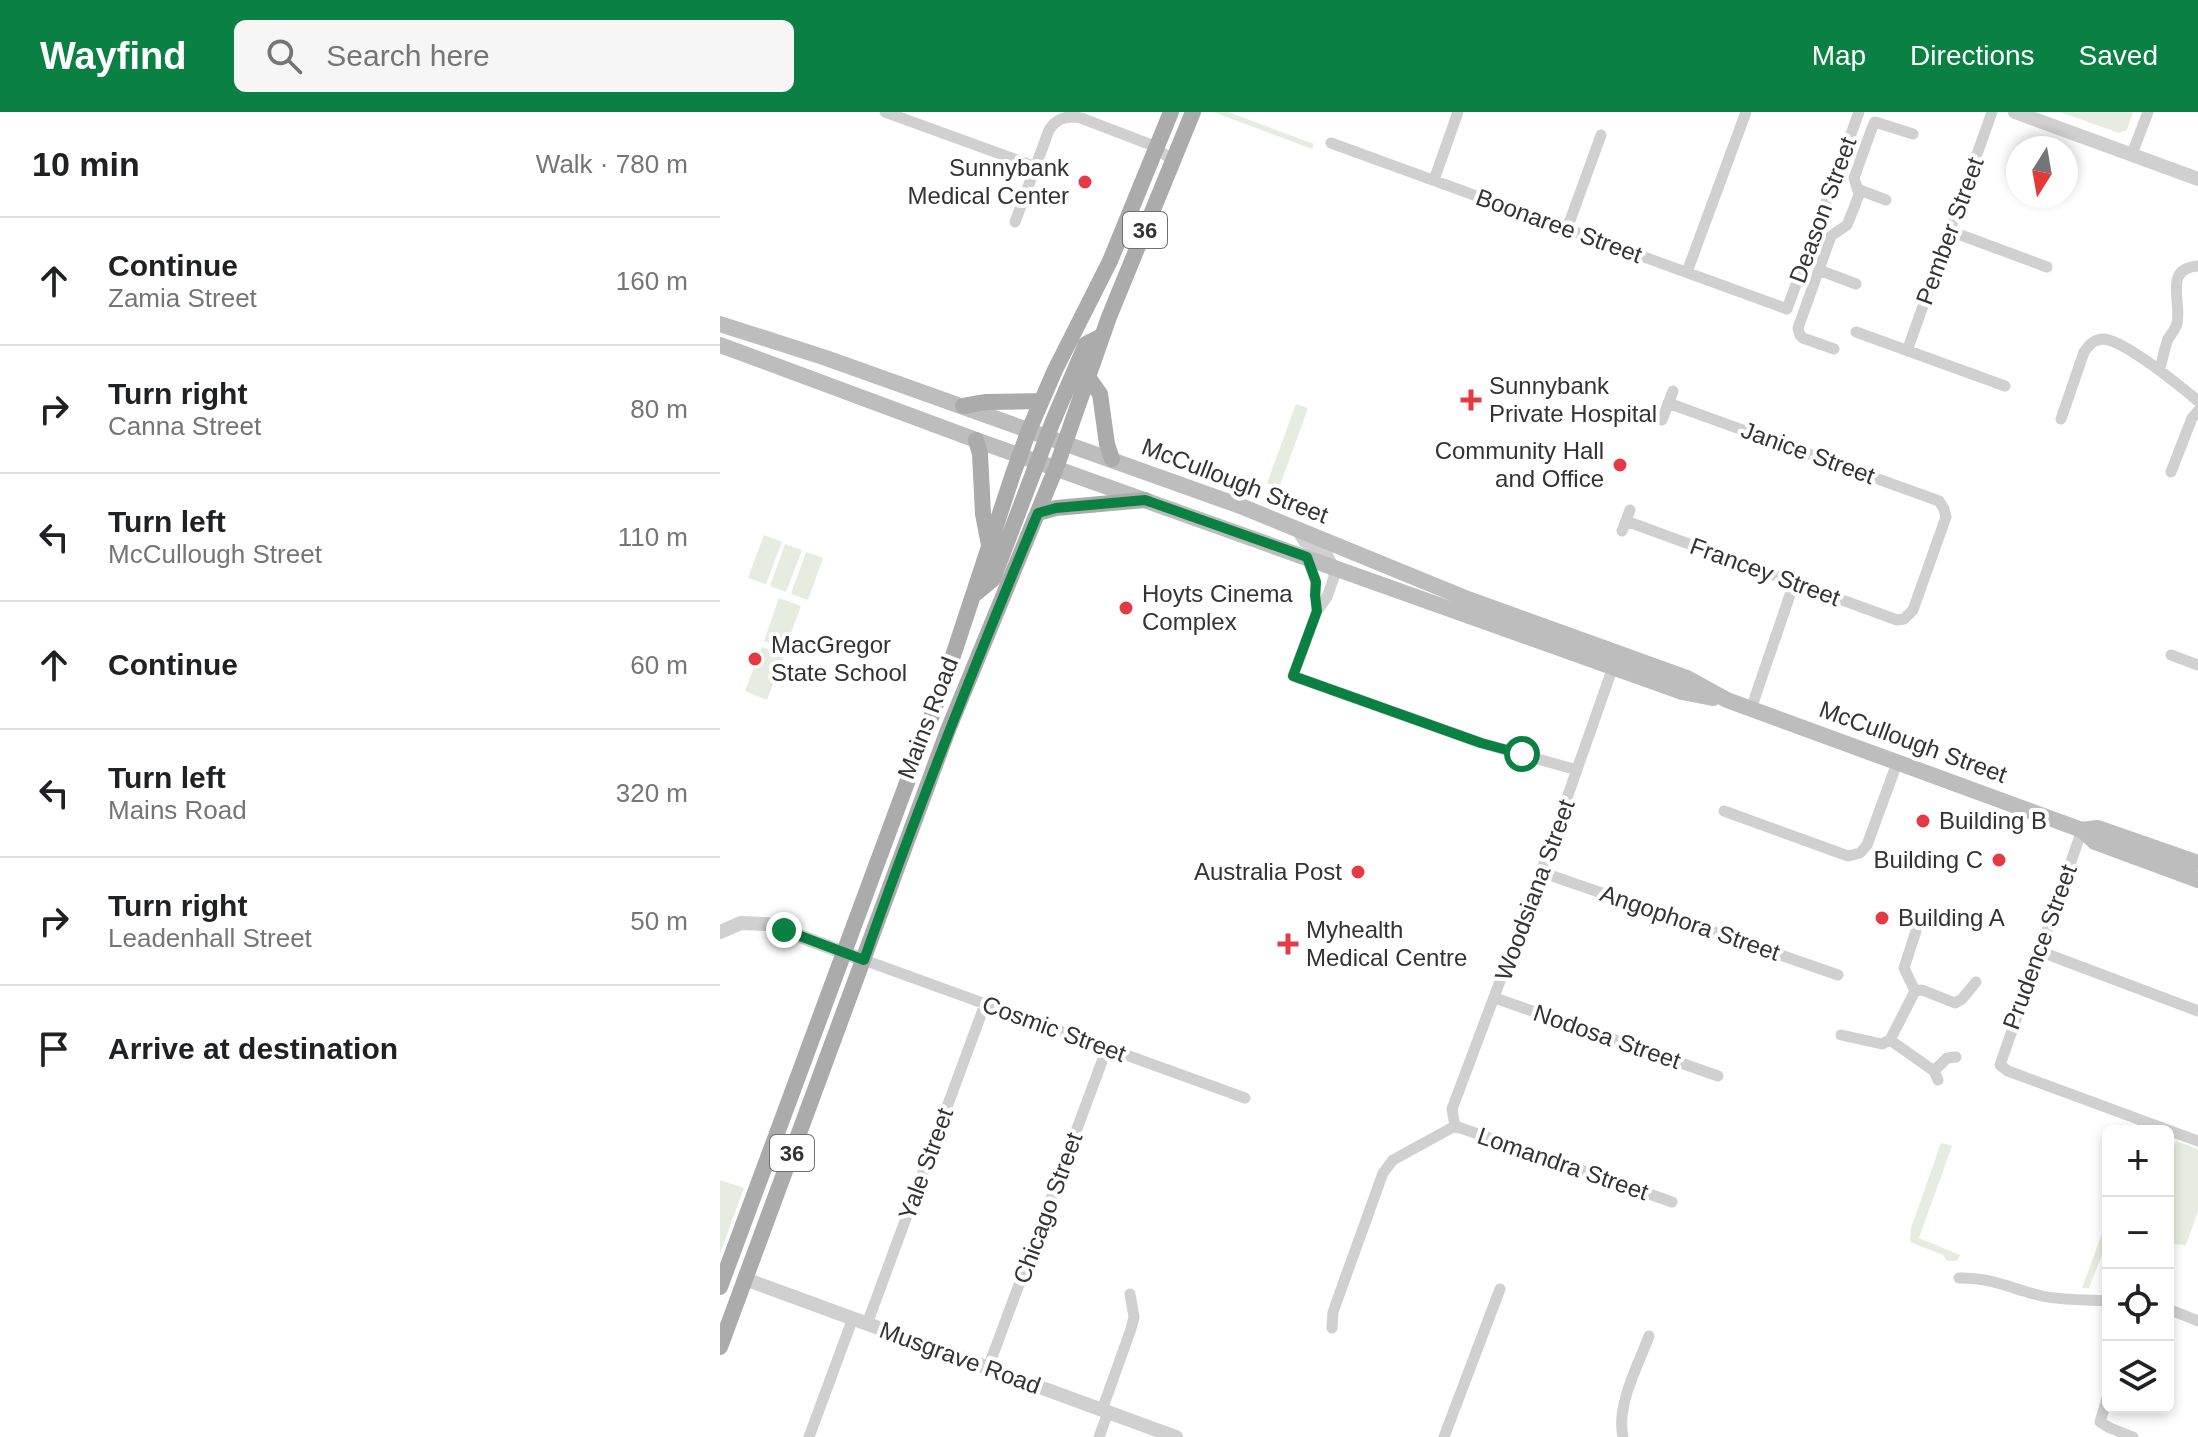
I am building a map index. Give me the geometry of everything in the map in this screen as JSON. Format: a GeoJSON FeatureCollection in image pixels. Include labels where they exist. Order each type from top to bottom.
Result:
{"type":"FeatureCollection","features":[{"type":"Feature","properties":{"kind":"main road","name":"Mains Road"},"geometry":{"type":"LineString","coordinates":[[720,1287],[940,693],[1029,430],[1105,273],[1171,112]]}},
{"type":"Feature","properties":{"kind":"main road","name":"Mains Road"},"geometry":{"type":"LineString","coordinates":[[720,1347],[948,730],[1066,443],[1102,336],[1193,112]]}},
{"type":"Feature","properties":{"kind":"main road","name":"McCullough Street"},"geometry":{"type":"LineString","coordinates":[[720,324],[963,406],[1296,528],[1616,660],[1682,692],[1727,700],[2082,830],[2095,842],[2198,880]]}},
{"type":"Feature","properties":{"kind":"main road"},"geometry":{"type":"LineString","coordinates":[[974,596],[993,579],[1047,436],[1086,344],[1102,336]]}},
{"type":"Feature","properties":{"kind":"main road","name":"McCullough Street"},"geometry":{"type":"LineString","coordinates":[[720,345],[1307,557],[1616,660]]}},
{"type":"Feature","properties":{"kind":"main road"},"geometry":{"type":"LineString","coordinates":[[1088,377],[1100,394],[1112,459]]}},
{"type":"Feature","properties":{"kind":"main road"},"geometry":{"type":"LineString","coordinates":[[963,406],[986,402],[1041,401]]}},
{"type":"Feature","properties":{"kind":"main road"},"geometry":{"type":"LineString","coordinates":[[976,440],[989,546]]}},
{"type":"Feature","properties":{"kind":"main road"},"geometry":{"type":"LineString","coordinates":[[1038,513],[1056,508],[1145,500]]}},
{"type":"Feature","properties":{"kind":"main road","name":"McCullough Street"},"geometry":{"type":"LineString","coordinates":[[2082,830],[2098,828],[2198,863]]}},
{"type":"Feature","properties":{"kind":"street"},"geometry":{"type":"LineString","coordinates":[[885,112],[1036,167]]}},
{"type":"Feature","properties":{"kind":"street"},"geometry":{"type":"LineString","coordinates":[[1434,180],[1458,112]]}},
{"type":"Feature","properties":{"kind":"street"},"geometry":{"type":"LineString","coordinates":[[1687,272],[1746,112]]}},
{"type":"Feature","properties":{"kind":"street","name":"Deason Street"},"geometry":{"type":"LineString","coordinates":[[1787,309],[1859,112]]}},
{"type":"Feature","properties":{"kind":"street","name":"Pember Street"},"geometry":{"type":"LineString","coordinates":[[1907,351],[1992,112]]}},
{"type":"Feature","properties":{"kind":"street"},"geometry":{"type":"LineString","coordinates":[[2015,112],[2198,179]]}},
{"type":"Feature","properties":{"kind":"street"},"geometry":{"type":"LineString","coordinates":[[2132,154],[2148,112]]}},
{"type":"Feature","properties":{"kind":"street"},"geometry":{"type":"LineString","coordinates":[[1015,222],[1049,130],[1054,122],[1063,118],[1078,114],[1157,148],[1174,162]]}},
{"type":"Feature","properties":{"kind":"street"},"geometry":{"type":"LineString","coordinates":[[1834,349],[1803,338],[1798,328],[1831,236],[1847,225],[1859,194],[1854,178],[1875,122],[1913,134]]}},
{"type":"Feature","properties":{"kind":"street"},"geometry":{"type":"LineString","coordinates":[[1567,229],[1601,135]]}},
{"type":"Feature","properties":{"kind":"street","name":"Boonaree Street"},"geometry":{"type":"LineString","coordinates":[[1331,143],[1787,309]]}},
{"type":"Feature","properties":{"kind":"street"},"geometry":{"type":"LineString","coordinates":[[1857,189],[1886,200]]}},
{"type":"Feature","properties":{"kind":"street"},"geometry":{"type":"LineString","coordinates":[[1950,231],[2047,267]]}},
{"type":"Feature","properties":{"kind":"street"},"geometry":{"type":"LineString","coordinates":[[2159,370],[2177,322],[2175,288],[2179,274],[2188,266],[2198,266]]}},
{"type":"Feature","properties":{"kind":"street"},"geometry":{"type":"LineString","coordinates":[[1819,270],[1856,284]]}},
{"type":"Feature","properties":{"kind":"street"},"geometry":{"type":"LineString","coordinates":[[1856,332],[2005,386]]}},
{"type":"Feature","properties":{"kind":"street"},"geometry":{"type":"LineString","coordinates":[[2061,419],[2084,352],[2096,340],[2106,339],[2117,344],[2159,370],[2198,401]]}},
{"type":"Feature","properties":{"kind":"street","name":"Janice Street"},"geometry":{"type":"LineString","coordinates":[[1662,420],[1670,397],[1939,501],[1946,517],[1913,610],[1904,619]]}},
{"type":"Feature","properties":{"kind":"street"},"geometry":{"type":"LineString","coordinates":[[2171,472],[2192,418],[2198,411]]}},
{"type":"Feature","properties":{"kind":"street","name":"Francey Street"},"geometry":{"type":"LineString","coordinates":[[1626,521],[1897,620],[1904,619]]}},
{"type":"Feature","properties":{"kind":"street"},"geometry":{"type":"LineString","coordinates":[[1296,528],[1304,542],[1327,554],[1334,577],[1327,597],[1317,611],[1293,676],[1481,743],[1577,770]]}},
{"type":"Feature","properties":{"kind":"street"},"geometry":{"type":"LineString","coordinates":[[1307,557],[1316,582],[1317,611]]}},
{"type":"Feature","properties":{"kind":"street"},"geometry":{"type":"LineString","coordinates":[[1751,709],[1794,583]]}},
{"type":"Feature","properties":{"kind":"street"},"geometry":{"type":"LineString","coordinates":[[2171,655],[2198,665]]}},
{"type":"Feature","properties":{"kind":"street","name":"Woodsiana Street"},"geometry":{"type":"LineString","coordinates":[[1455,1126],[1452,1109],[1616,660]]}},
{"type":"Feature","properties":{"kind":"street"},"geometry":{"type":"LineString","coordinates":[[1724,811],[1848,856],[1860,853],[1867,845],[1897,763]]}},
{"type":"Feature","properties":{"kind":"street","name":"Prudence Street"},"geometry":{"type":"LineString","coordinates":[[2082,830],[2000,1065],[2008,1071],[2198,1141]]}},
{"type":"Feature","properties":{"kind":"street","name":"Angophora Street"},"geometry":{"type":"LineString","coordinates":[[1541,872],[1838,975]]}},
{"type":"Feature","properties":{"kind":"street"},"geometry":{"type":"LineString","coordinates":[[726,929],[748,923],[767,924],[864,960]]}},
{"type":"Feature","properties":{"kind":"street"},"geometry":{"type":"LineString","coordinates":[[1915,991],[1904,968],[1916,931]]}},
{"type":"Feature","properties":{"kind":"street"},"geometry":{"type":"LineString","coordinates":[[2039,951],[2198,1011]]}},
{"type":"Feature","properties":{"kind":"street","name":"Cosmic Street"},"geometry":{"type":"LineString","coordinates":[[864,960],[1245,1098]]}},
{"type":"Feature","properties":{"kind":"street"},"geometry":{"type":"LineString","coordinates":[[1915,991],[1922,990],[1955,1003],[1976,982]]}},
{"type":"Feature","properties":{"kind":"street"},"geometry":{"type":"LineString","coordinates":[[1841,1035],[1882,1044],[1890,1040],[1915,991]]}},
{"type":"Feature","properties":{"kind":"street","name":"Nodosa Street"},"geometry":{"type":"LineString","coordinates":[[1495,998],[1718,1076]]}},
{"type":"Feature","properties":{"kind":"street","name":"Yale Street"},"geometry":{"type":"LineString","coordinates":[[809,1437],[860,1321],[985,1004]]}},
{"type":"Feature","properties":{"kind":"street"},"geometry":{"type":"LineString","coordinates":[[1890,1040],[1936,1075],[1947,1058],[1956,1057]]}},
{"type":"Feature","properties":{"kind":"street","name":"Chicago Street"},"geometry":{"type":"LineString","coordinates":[[988,1368],[1107,1048]]}},
{"type":"Feature","properties":{"kind":"street"},"geometry":{"type":"LineString","coordinates":[[1332,1328],[1333,1312],[1383,1173],[1393,1160],[1455,1126]]}},
{"type":"Feature","properties":{"kind":"street","name":"Lomandra Street"},"geometry":{"type":"LineString","coordinates":[[1455,1126],[1672,1202]]}},
{"type":"Feature","properties":{"kind":"street"},"geometry":{"type":"LineString","coordinates":[[1959,1278],[1974,1277],[2000,1282],[2041,1296],[2102,1301]]}},
{"type":"Feature","properties":{"kind":"street","name":"Musgrave Road"},"geometry":{"type":"LineString","coordinates":[[745,1279],[1176,1437]]}},
{"type":"Feature","properties":{"kind":"street"},"geometry":{"type":"LineString","coordinates":[[1444,1437],[1500,1289]]}},
{"type":"Feature","properties":{"kind":"street"},"geometry":{"type":"LineString","coordinates":[[1099,1437],[1134,1317],[1130,1294]]}},
{"type":"Feature","properties":{"kind":"street"},"geometry":{"type":"LineString","coordinates":[[2174,1311],[2198,1321]]}},
{"type":"Feature","properties":{"kind":"street"},"geometry":{"type":"LineString","coordinates":[[1623,1437],[1624,1409],[1649,1336]]}},
{"type":"Feature","properties":{"kind":"street"},"geometry":{"type":"LineString","coordinates":[[2103,1413],[2100,1422],[2133,1437]]}},
{"type":"Feature","properties":{"kind":"shaded area"},"geometry":{"type":"Polygon","coordinates":[[[1213,112],[1228,112],[1314,144],[1312,149],[1213,112]]]}},
{"type":"Feature","properties":{"kind":"shaded area"},"geometry":{"type":"Polygon","coordinates":[[[2060,112],[2133,112],[2127,130],[2119,133],[2060,112]]]}},
{"type":"Feature","properties":{"kind":"shaded area"},"geometry":{"type":"Polygon","coordinates":[[[1296,404],[1308,408],[1279,488],[1267,483],[1296,404]]]}},
{"type":"Feature","properties":{"kind":"shaded area"},"geometry":{"type":"Polygon","coordinates":[[[764,535],[782,542],[766,584],[748,578],[764,535]]]}},
{"type":"Feature","properties":{"kind":"shaded area"},"geometry":{"type":"Polygon","coordinates":[[[785,544],[802,550],[786,592],[770,586],[785,544]]]}},
{"type":"Feature","properties":{"kind":"shaded area"},"geometry":{"type":"Polygon","coordinates":[[[806,552],[823,558],[808,600],[791,594],[806,552]]]}},
{"type":"Feature","properties":{"kind":"shaded area"},"geometry":{"type":"Polygon","coordinates":[[[779,598],[801,606],[785,649],[764,641],[779,598]]]}},
{"type":"Feature","properties":{"kind":"shaded area"},"geometry":{"type":"Polygon","coordinates":[[[762,647],[784,656],[767,700],[745,691],[762,647]]]}},
{"type":"Feature","properties":{"kind":"shaded area"},"geometry":{"type":"Polygon","coordinates":[[[2176,1141],[2198,1149],[2198,1211],[2186,1245],[2174,1244],[2176,1141]]]}},
{"type":"Feature","properties":{"kind":"shaded area"},"geometry":{"type":"Polygon","coordinates":[[[1941,1143],[1952,1146],[1919,1238],[1960,1255],[1957,1261],[1947,1261],[1943,1255],[1910,1242],[1911,1228],[1941,1143]]]}},
{"type":"Feature","properties":{"kind":"shaded area"},"geometry":{"type":"Polygon","coordinates":[[[720,1180],[744,1188],[720,1254],[720,1180]]]}},
{"type":"Feature","properties":{"kind":"shaded area"},"geometry":{"type":"Polygon","coordinates":[[[2102,1233],[2102,1254],[2089,1288],[2082,1288],[2102,1233]]]}},
{"type":"Feature","properties":{"kind":"place","name":"Sunnybank Medical Center"},"geometry":{"type":"Point","coordinates":[1085,182]}},
{"type":"Feature","properties":{"kind":"place","name":"Sunnybank Private Hospital"},"geometry":{"type":"Point","coordinates":[1471,400]}},
{"type":"Feature","properties":{"kind":"place","name":"Community Hall and Office"},"geometry":{"type":"Point","coordinates":[1620,465]}},
{"type":"Feature","properties":{"kind":"place","name":"Hoyts Cinema Complex"},"geometry":{"type":"Point","coordinates":[1126,608]}},
{"type":"Feature","properties":{"kind":"place","name":"MacGregor State School"},"geometry":{"type":"Point","coordinates":[755,659]}},
{"type":"Feature","properties":{"kind":"place","name":"Building B"},"geometry":{"type":"Point","coordinates":[1923,821]}},
{"type":"Feature","properties":{"kind":"place","name":"Building C"},"geometry":{"type":"Point","coordinates":[1999,860]}},
{"type":"Feature","properties":{"kind":"place","name":"Australia Post"},"geometry":{"type":"Point","coordinates":[1358,872]}},
{"type":"Feature","properties":{"kind":"place","name":"Building A"},"geometry":{"type":"Point","coordinates":[1882,918]}},
{"type":"Feature","properties":{"kind":"place","name":"Myhealth Medical Centre"},"geometry":{"type":"Point","coordinates":[1288,944]}},
{"type":"Feature","properties":{"kind":"route"},"geometry":{"type":"LineString","coordinates":[[784,930],[864,960],[948,730],[1012,573],[1038,513],[1053,509],[1145,500],[1307,557],[1316,582],[1317,611],[1293,676],[1481,743],[1522,754]]}}]}
